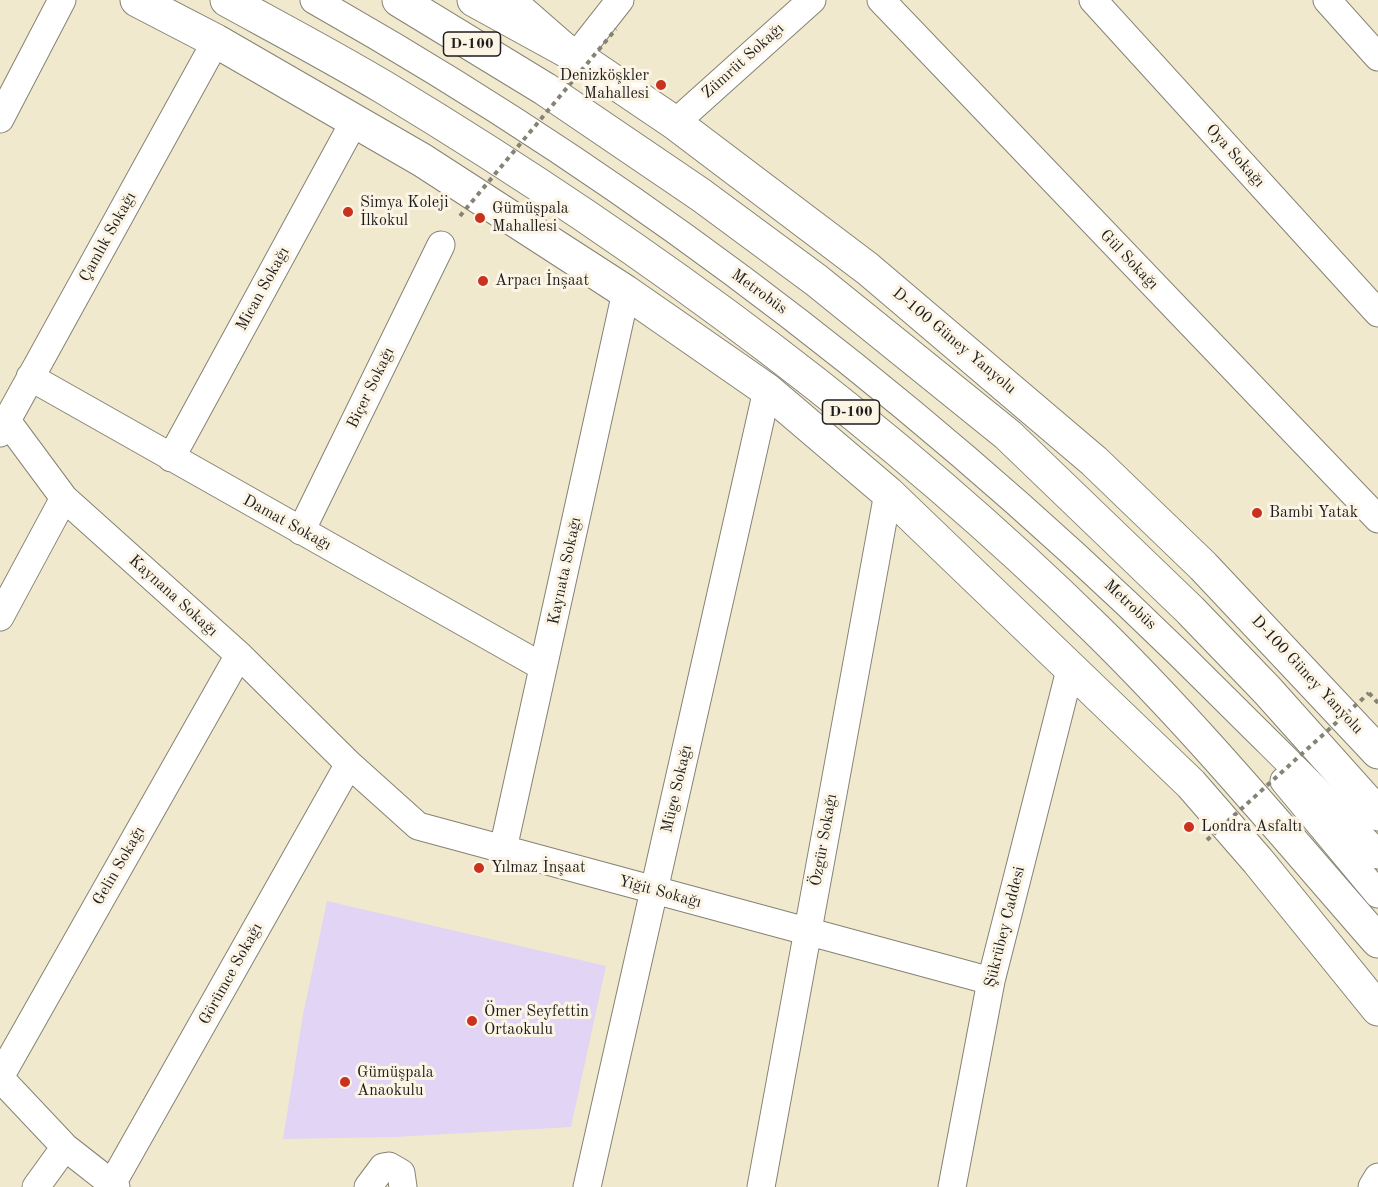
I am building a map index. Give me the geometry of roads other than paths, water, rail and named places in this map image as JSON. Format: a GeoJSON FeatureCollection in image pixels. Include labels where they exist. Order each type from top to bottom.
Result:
{"type":"FeatureCollection","features":[{"type":"Feature","properties":{"kind":"main road"},"geometry":{"type":"LineString","coordinates":[[137,0],[216,41],[355,120],[626,292],[767,390],[888,493],[1191,784],[1258,861],[1378,1009]]}},
{"type":"Feature","properties":{"kind":"main road","name":"D-100"},"geometry":{"type":"LineString","coordinates":[[227,0],[383,87],[529,178],[773,348],[869,426],[1008,546],[1098,630],[1208,747],[1378,941]]}},
{"type":"Feature","properties":{"kind":"main road","name":"D-100"},"geometry":{"type":"LineString","coordinates":[[399,0],[545,89],[701,195],[816,280],[999,429],[1190,610],[1267,690],[1378,814]]}},
{"type":"Feature","properties":{"kind":"main road","name":"D-100 Güney Yanyolu"},"geometry":{"type":"LineString","coordinates":[[474,0],[576,56],[675,123],[868,269],[1094,461],[1203,566],[1378,752]]}},
{"type":"Feature","properties":{"kind":"street"},"geometry":{"type":"LineString","coordinates":[[0,119],[62,0]]}},
{"type":"Feature","properties":{"kind":"street","name":"Metrobüs"},"geometry":{"type":"LineString","coordinates":[[314,0],[552,144],[786,312],[931,427],[1032,514],[1164,637],[1378,855]]}},
{"type":"Feature","properties":{"kind":"street"},"geometry":{"type":"LineString","coordinates":[[512,0],[576,56],[620,0]]}},
{"type":"Feature","properties":{"kind":"street","name":"Zümrüt Sokağı"},"geometry":{"type":"LineString","coordinates":[[675,123],[812,0]]}},
{"type":"Feature","properties":{"kind":"street","name":"Gül Sokağı"},"geometry":{"type":"LineString","coordinates":[[881,0],[1378,519]]}},
{"type":"Feature","properties":{"kind":"street","name":"Oya Sokağı"},"geometry":{"type":"LineString","coordinates":[[1092,0],[1378,313]]}},
{"type":"Feature","properties":{"kind":"street"},"geometry":{"type":"LineString","coordinates":[[1327,0],[1378,57]]}},
{"type":"Feature","properties":{"kind":"street","name":"Çamlık Sokağı"},"geometry":{"type":"LineString","coordinates":[[3,427],[216,41]]}},
{"type":"Feature","properties":{"kind":"street","name":"Mican Sokağı"},"geometry":{"type":"LineString","coordinates":[[171,458],[355,120]]}},
{"type":"Feature","properties":{"kind":"street","name":"Biçer Sokağı"},"geometry":{"type":"LineString","coordinates":[[301,531],[441,244]]}},
{"type":"Feature","properties":{"kind":"street","name":"Kaynata Sokağı"},"geometry":{"type":"LineString","coordinates":[[503,849],[626,292]]}},
{"type":"Feature","properties":{"kind":"street","name":"Damat Sokağı"},"geometry":{"type":"LineString","coordinates":[[30,377],[543,667]]}},
{"type":"Feature","properties":{"kind":"street","name":"Müge Sokağı"},"geometry":{"type":"LineString","coordinates":[[587,1187],[767,390]]}},
{"type":"Feature","properties":{"kind":"street","name":"Kaynana Sokağı"},"geometry":{"type":"LineString","coordinates":[[3,427],[64,498],[239,655],[349,764]]}},
{"type":"Feature","properties":{"kind":"street","name":"Özgür Sokağı"},"geometry":{"type":"LineString","coordinates":[[761,1187],[888,493]]}},
{"type":"Feature","properties":{"kind":"street"},"geometry":{"type":"LineString","coordinates":[[0,617],[64,498]]}},
{"type":"Feature","properties":{"kind":"street","name":"Metrobüs"},"geometry":{"type":"LineString","coordinates":[[1164,637],[1378,894]]}},
{"type":"Feature","properties":{"kind":"street","name":"Gelin Sokağı"},"geometry":{"type":"LineString","coordinates":[[0,1077],[239,655]]}},
{"type":"Feature","properties":{"kind":"street","name":"Şükrübey Caddesi"},"geometry":{"type":"LineString","coordinates":[[952,1187],[991,981],[1070,670]]}},
{"type":"Feature","properties":{"kind":"street","name":"Yiğit Sokağı"},"geometry":{"type":"LineString","coordinates":[[349,764],[418,826],[991,981]]}},
{"type":"Feature","properties":{"kind":"street","name":"Görümce Sokağı"},"geometry":{"type":"LineString","coordinates":[[114,1185],[349,764]]}},
{"type":"Feature","properties":{"kind":"street"},"geometry":{"type":"LineString","coordinates":[[0,1077],[65,1148],[114,1185]]}},
{"type":"Feature","properties":{"kind":"street"},"geometry":{"type":"LineString","coordinates":[[36,1187],[65,1148]]}},
{"type":"Feature","properties":{"kind":"street"},"geometry":{"type":"LineString","coordinates":[[368,1187],[383,1167],[398,1177]]}},
{"type":"Feature","properties":{"kind":"street"},"geometry":{"type":"LineString","coordinates":[[1372,1187],[1378,1177]]}},
{"type":"Feature","properties":{"kind":"place","name":"Denizköşkler Mahallesi"},"geometry":{"type":"Point","coordinates":[661,85]}},
{"type":"Feature","properties":{"kind":"place","name":"Simya Koleji İlkokul"},"geometry":{"type":"Point","coordinates":[348,212]}},
{"type":"Feature","properties":{"kind":"place","name":"Gümüşpala Mahallesi"},"geometry":{"type":"Point","coordinates":[480,218]}},
{"type":"Feature","properties":{"kind":"place","name":"Arpacı İnşaat"},"geometry":{"type":"Point","coordinates":[483,281]}},
{"type":"Feature","properties":{"kind":"place","name":"Bambi Yatak"},"geometry":{"type":"Point","coordinates":[1257,513]}},
{"type":"Feature","properties":{"kind":"place","name":"Londra Asfaltı"},"geometry":{"type":"Point","coordinates":[1189,827]}},
{"type":"Feature","properties":{"kind":"place","name":"Yılmaz İnşaat"},"geometry":{"type":"Point","coordinates":[479,868]}},
{"type":"Feature","properties":{"kind":"place","name":"Ömer Seyfettin Ortaokulu"},"geometry":{"type":"Point","coordinates":[472,1021]}},
{"type":"Feature","properties":{"kind":"place","name":"Gümüşpala Anaokulu"},"geometry":{"type":"Point","coordinates":[345,1082]}}]}
